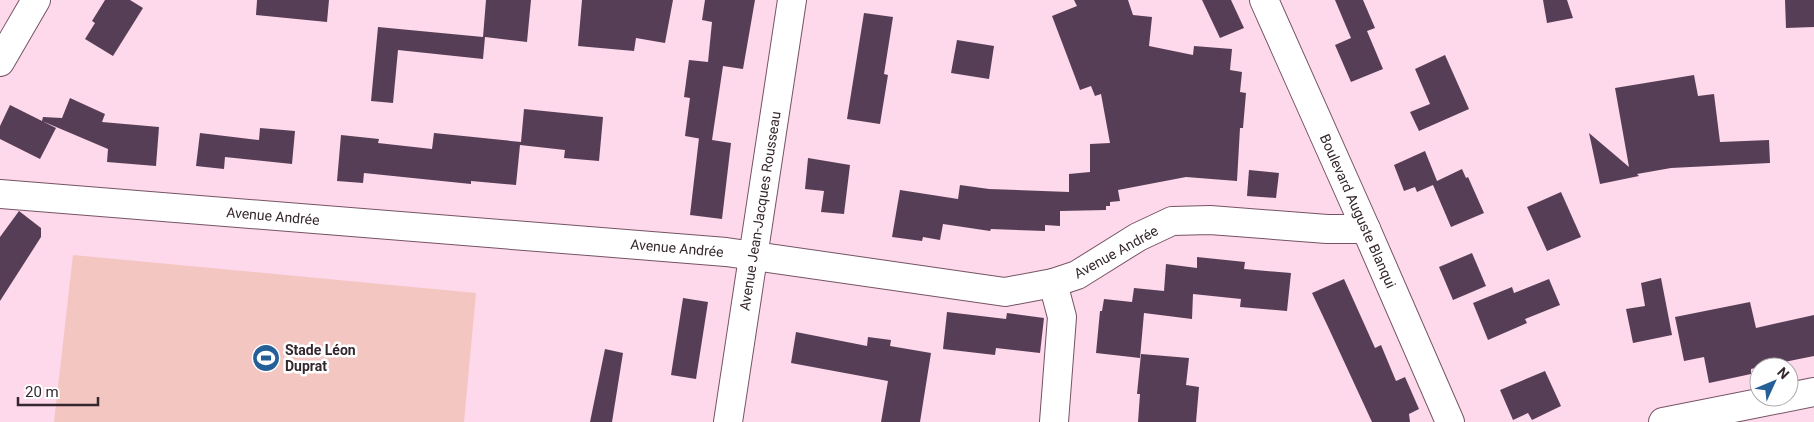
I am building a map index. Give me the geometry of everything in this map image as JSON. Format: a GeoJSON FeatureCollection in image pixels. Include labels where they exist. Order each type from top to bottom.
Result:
{"type":"FeatureCollection","features":[{"type":"Feature","properties":{"kind":"street"},"geometry":{"type":"LineString","coordinates":[[0,62],[36,0]]}},
{"type":"Feature","properties":{"kind":"street","name":"Avenue Jean-Jacques Rousseau"},"geometry":{"type":"LineString","coordinates":[[728,422],[792,0]]}},
{"type":"Feature","properties":{"kind":"street","name":"Boulevard Auguste Blanqui"},"geometry":{"type":"LineString","coordinates":[[1264,0],[1450,422]]}},
{"type":"Feature","properties":{"kind":"street","name":"Avenue Andrée"},"geometry":{"type":"LineString","coordinates":[[0,194],[726,252],[1005,292],[1054,283],[1077,275],[1138,237],[1172,221],[1210,220],[1327,229],[1366,229]]}},
{"type":"Feature","properties":{"kind":"street"},"geometry":{"type":"LineString","coordinates":[[1054,283],[1062,317],[1054,422]]}},
{"type":"Feature","properties":{"kind":"street"},"geometry":{"type":"LineString","coordinates":[[1663,422],[1814,392]]}},
{"type":"Feature","properties":{"kind":"shaded area","name":"Stade Léon Duprat"},"geometry":{"type":"Polygon","coordinates":[[[73,255],[476,293],[464,422],[54,422],[73,255]]]}},
{"type":"Feature","properties":{"kind":"building"},"geometry":{"type":"Polygon","coordinates":[[[105,0],[130,0],[143,8],[113,56],[85,39],[95,23],[92,21],[105,0]]]}},
{"type":"Feature","properties":{"kind":"building"},"geometry":{"type":"Polygon","coordinates":[[[257,0],[329,0],[327,22],[256,15],[257,0]]]}},
{"type":"Feature","properties":{"kind":"building"},"geometry":{"type":"Polygon","coordinates":[[[486,0],[531,0],[527,42],[485,37],[483,59],[398,50],[393,103],[371,101],[378,27],[483,37],[486,0]]]}},
{"type":"Feature","properties":{"kind":"building"},"geometry":{"type":"Polygon","coordinates":[[[582,0],[673,0],[665,43],[636,38],[634,51],[578,46],[582,0]]]}},
{"type":"Feature","properties":{"kind":"building"},"geometry":{"type":"Polygon","coordinates":[[[705,0],[755,0],[743,69],[723,66],[712,140],[731,143],[722,219],[690,215],[699,138],[685,136],[690,98],[684,97],[689,60],[708,62],[712,22],[702,20],[705,0]]]}},
{"type":"Feature","properties":{"kind":"building"},"geometry":{"type":"Polygon","coordinates":[[[1074,0],[1128,0],[1133,15],[1152,17],[1149,46],[1193,55],[1194,46],[1232,49],[1230,70],[1242,72],[1240,92],[1246,93],[1243,128],[1240,128],[1237,181],[1186,177],[1118,190],[1120,201],[1110,202],[1110,206],[1106,206],[1106,210],[1060,211],[1060,226],[1045,225],[1045,231],[991,229],[990,231],[943,224],[940,240],[923,237],[922,241],[892,237],[900,190],[958,199],[960,185],[989,189],[1069,192],[1069,174],[1090,172],[1090,144],[1110,143],[1101,94],[1095,96],[1091,86],[1080,90],[1052,16],[1077,6],[1074,0]]]}},
{"type":"Feature","properties":{"kind":"building"},"geometry":{"type":"Polygon","coordinates":[[[1202,0],[1231,0],[1244,28],[1220,38],[1202,0]]]}},
{"type":"Feature","properties":{"kind":"building"},"geometry":{"type":"Polygon","coordinates":[[[1335,0],[1363,0],[1375,28],[1367,31],[1383,69],[1351,82],[1335,45],[1351,38],[1335,0]]]}},
{"type":"Feature","properties":{"kind":"building"},"geometry":{"type":"Polygon","coordinates":[[[1543,0],[1567,0],[1573,18],[1547,23],[1543,0]]]}},
{"type":"Feature","properties":{"kind":"building"},"geometry":{"type":"Polygon","coordinates":[[[1785,0],[1814,0],[1814,27],[1786,28],[1785,0]]]}},
{"type":"Feature","properties":{"kind":"building"},"geometry":{"type":"Polygon","coordinates":[[[864,13],[893,17],[884,74],[888,75],[880,124],[847,119],[864,13]]]}},
{"type":"Feature","properties":{"kind":"building"},"geometry":{"type":"Polygon","coordinates":[[[957,40],[994,46],[989,79],[951,73],[957,40]]]}},
{"type":"Feature","properties":{"kind":"building"},"geometry":{"type":"Polygon","coordinates":[[[1445,55],[1469,109],[1419,131],[1410,112],[1430,104],[1415,69],[1445,55]]]}},
{"type":"Feature","properties":{"kind":"building"},"geometry":{"type":"Polygon","coordinates":[[[1694,75],[1698,96],[1714,94],[1720,142],[1769,140],[1770,163],[1671,168],[1637,174],[1639,176],[1600,184],[1589,133],[1629,167],[1615,88],[1694,75]]]}},
{"type":"Feature","properties":{"kind":"building"},"geometry":{"type":"Polygon","coordinates":[[[70,98],[105,114],[102,122],[159,127],[156,166],[107,162],[108,149],[42,121],[43,117],[62,118],[70,98]]]}},
{"type":"Feature","properties":{"kind":"building"},"geometry":{"type":"Polygon","coordinates":[[[10,105],[56,128],[40,159],[0,139],[0,126],[10,105]]]}},
{"type":"Feature","properties":{"kind":"building"},"geometry":{"type":"Polygon","coordinates":[[[524,109],[603,117],[599,161],[564,158],[565,150],[520,145],[516,185],[471,181],[471,184],[364,173],[363,183],[337,181],[341,135],[379,139],[378,143],[432,149],[434,133],[521,142],[524,109]]]}},
{"type":"Feature","properties":{"kind":"building"},"geometry":{"type":"Polygon","coordinates":[[[260,128],[295,131],[292,164],[225,157],[224,169],[196,166],[200,133],[259,140],[260,128]]]}},
{"type":"Feature","properties":{"kind":"building"},"geometry":{"type":"Polygon","coordinates":[[[1425,151],[1437,181],[1462,169],[1466,178],[1468,177],[1484,213],[1451,227],[1433,185],[1417,192],[1415,187],[1404,191],[1394,165],[1425,151]]]}},
{"type":"Feature","properties":{"kind":"building"},"geometry":{"type":"Polygon","coordinates":[[[808,158],[850,165],[844,214],[821,212],[824,191],[805,189],[808,158]]]}},
{"type":"Feature","properties":{"kind":"building"},"geometry":{"type":"Polygon","coordinates":[[[1249,170],[1279,173],[1276,198],[1247,196],[1249,170]]]}},
{"type":"Feature","properties":{"kind":"building"},"geometry":{"type":"Polygon","coordinates":[[[1561,192],[1581,237],[1547,251],[1527,207],[1561,192]]]}},
{"type":"Feature","properties":{"kind":"building"},"geometry":{"type":"Polygon","coordinates":[[[19,211],[41,228],[41,237],[0,301],[0,237],[19,211]]]}},
{"type":"Feature","properties":{"kind":"building"},"geometry":{"type":"Polygon","coordinates":[[[1472,253],[1486,286],[1453,300],[1439,267],[1472,253]]]}},
{"type":"Feature","properties":{"kind":"building"},"geometry":{"type":"Polygon","coordinates":[[[1197,257],[1245,262],[1244,269],[1291,273],[1287,311],[1240,307],[1241,299],[1193,294],[1192,319],[1144,313],[1140,358],[1096,353],[1100,311],[1102,311],[1104,299],[1132,302],[1134,288],[1164,291],[1166,264],[1197,268],[1197,257]]]}},
{"type":"Feature","properties":{"kind":"building"},"geometry":{"type":"Polygon","coordinates":[[[1661,278],[1672,335],[1633,343],[1626,309],[1645,306],[1641,283],[1661,278]]]}},
{"type":"Feature","properties":{"kind":"building"},"geometry":{"type":"Polygon","coordinates":[[[1344,279],[1375,348],[1381,345],[1396,381],[1405,377],[1419,409],[1409,414],[1410,422],[1372,422],[1312,293],[1344,279]]]}},
{"type":"Feature","properties":{"kind":"building"},"geometry":{"type":"Polygon","coordinates":[[[1549,279],[1560,305],[1525,319],[1527,323],[1488,340],[1473,303],[1512,287],[1514,293],[1549,279]]]}},
{"type":"Feature","properties":{"kind":"building"},"geometry":{"type":"Polygon","coordinates":[[[683,298],[708,302],[696,379],[671,375],[683,298]]]}},
{"type":"Feature","properties":{"kind":"building"},"geometry":{"type":"Polygon","coordinates":[[[1750,302],[1756,328],[1814,315],[1814,356],[1799,359],[1799,357],[1749,357],[1749,374],[1709,383],[1704,357],[1684,361],[1675,317],[1750,302]]]}},
{"type":"Feature","properties":{"kind":"building"},"geometry":{"type":"Polygon","coordinates":[[[947,312],[1006,319],[1007,313],[1044,318],[1040,353],[996,348],[995,355],[943,349],[947,312]]]}},
{"type":"Feature","properties":{"kind":"building"},"geometry":{"type":"Polygon","coordinates":[[[796,332],[867,346],[868,337],[891,340],[890,346],[931,353],[920,422],[881,422],[888,381],[791,363],[796,332]]]}},
{"type":"Feature","properties":{"kind":"building"},"geometry":{"type":"Polygon","coordinates":[[[605,349],[623,353],[612,422],[590,422],[605,349]]]}},
{"type":"Feature","properties":{"kind":"building"},"geometry":{"type":"Polygon","coordinates":[[[1141,354],[1189,358],[1186,385],[1199,387],[1196,422],[1138,422],[1140,394],[1137,394],[1141,354]]]}},
{"type":"Feature","properties":{"kind":"building"},"geometry":{"type":"Polygon","coordinates":[[[1545,371],[1561,406],[1532,420],[1528,413],[1513,420],[1500,390],[1545,371]]]}},
{"type":"Feature","properties":{"kind":"place","name":"Stade Léon Duprat"},"geometry":{"type":"Point","coordinates":[266,358]}}]}
